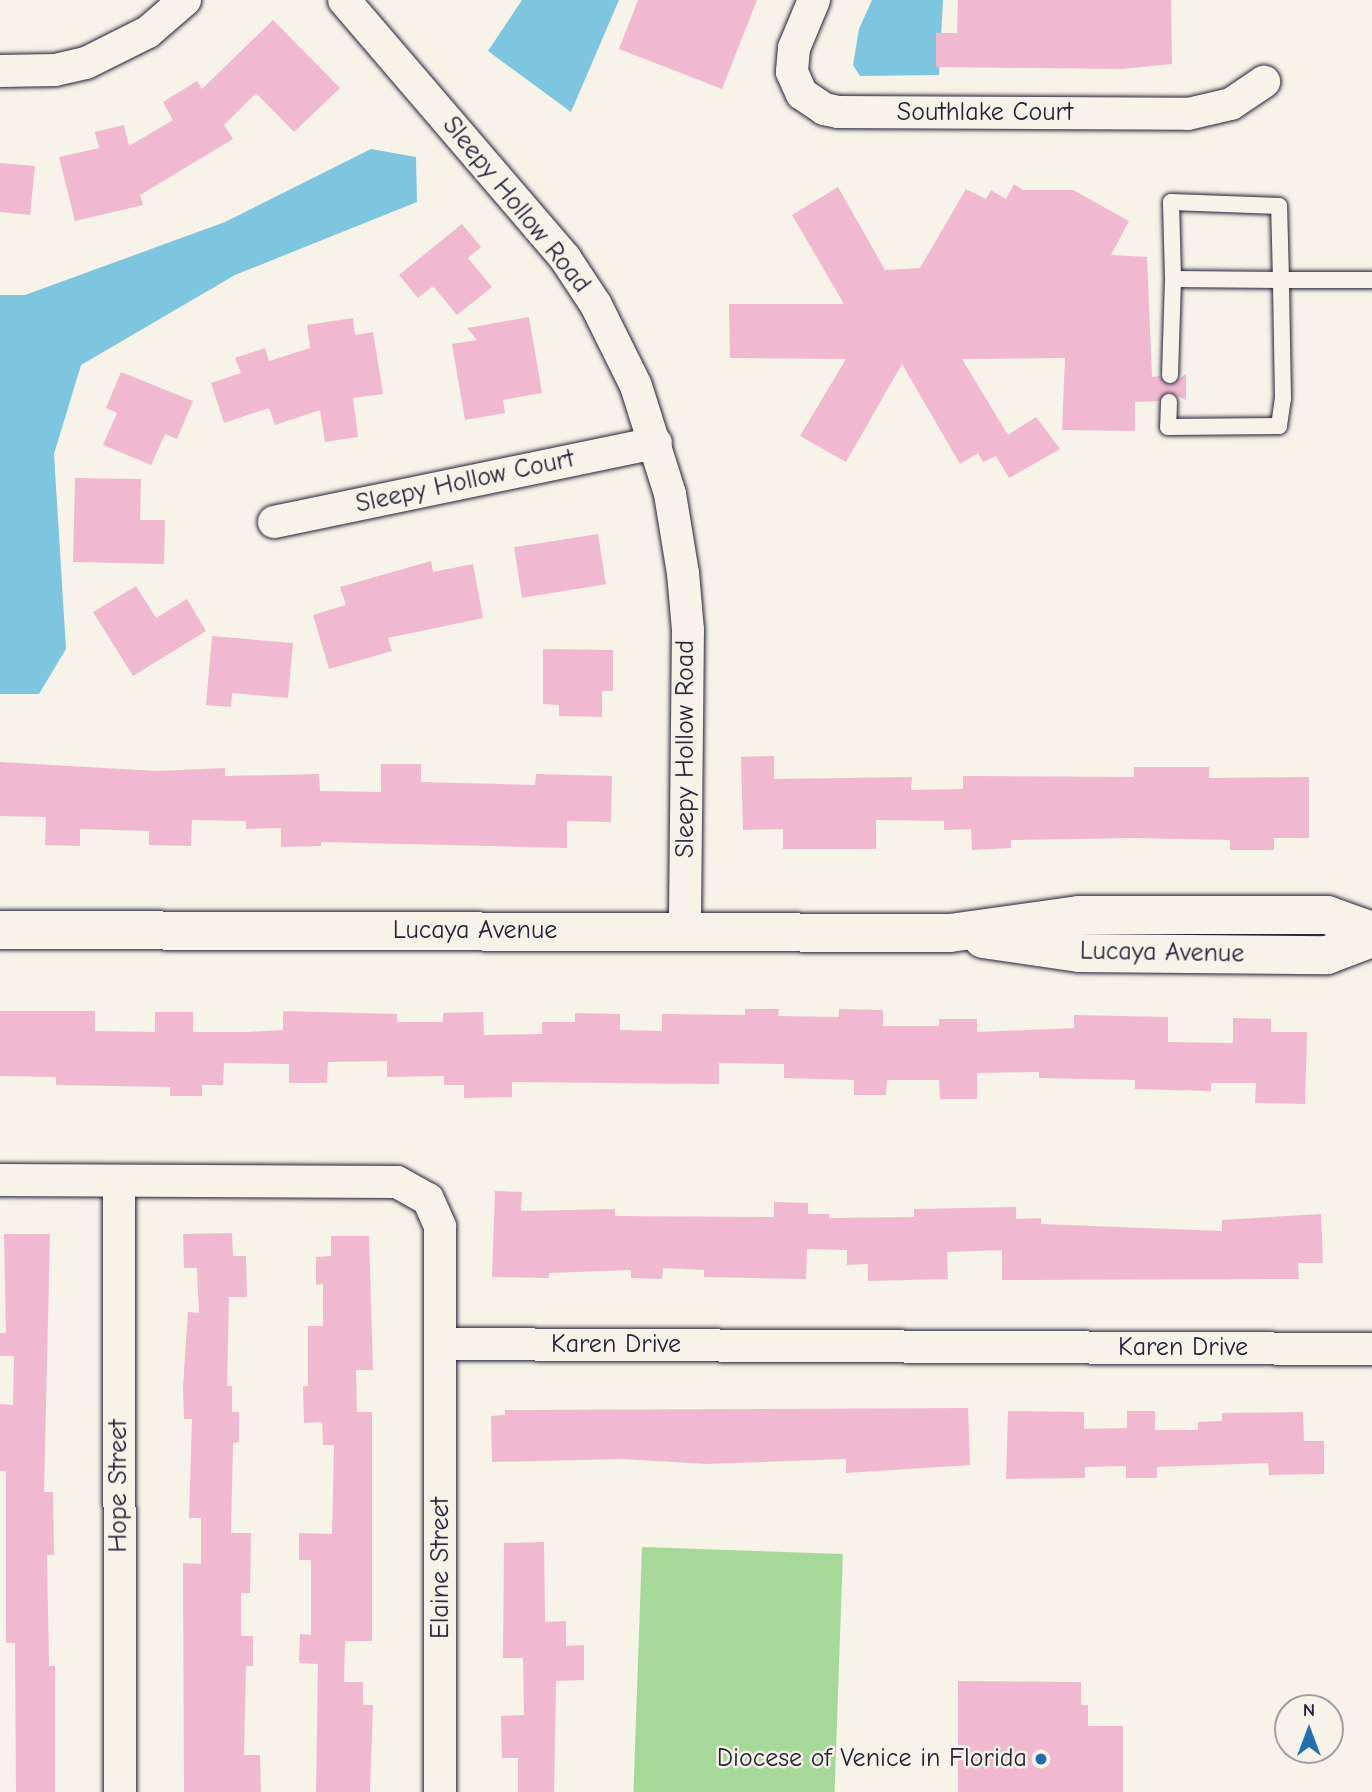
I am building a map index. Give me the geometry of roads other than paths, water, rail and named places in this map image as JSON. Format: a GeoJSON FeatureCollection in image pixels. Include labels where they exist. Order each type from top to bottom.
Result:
{"type":"FeatureCollection","features":[{"type":"Feature","properties":{"kind":"street"},"geometry":{"type":"LineString","coordinates":[[0,71],[55,70],[86,63],[148,32],[185,0]]}},
{"type":"Feature","properties":{"kind":"street","name":"Sleepy Hollow Road"},"geometry":{"type":"LineString","coordinates":[[344,0],[565,258],[621,351],[656,443],[672,507],[688,631],[685,932]]}},
{"type":"Feature","properties":{"kind":"street","name":"Southlake Court"},"geometry":{"type":"LineString","coordinates":[[814,0],[794,48],[792,72],[802,94],[824,109],[838,112],[1188,114],[1231,104],[1264,82]]}},
{"type":"Feature","properties":{"kind":"street","name":"Sleepy Hollow Court"},"geometry":{"type":"LineString","coordinates":[[274,522],[656,443]]}},
{"type":"Feature","properties":{"kind":"street","name":"Lucaya Avenue"},"geometry":{"type":"LineString","coordinates":[[950,933],[1079,915],[1327,915],[1372,931]]}},
{"type":"Feature","properties":{"kind":"street","name":"Lucaya Avenue"},"geometry":{"type":"LineString","coordinates":[[0,930],[950,933],[1102,954],[1327,955],[1372,938]]}},
{"type":"Feature","properties":{"kind":"street"},"geometry":{"type":"LineString","coordinates":[[0,1180],[397,1182],[414,1188],[428,1199],[440,1227],[441,1344]]}},
{"type":"Feature","properties":{"kind":"street","name":"Hope Street"},"geometry":{"type":"LineString","coordinates":[[119,1181],[120,1792]]}},
{"type":"Feature","properties":{"kind":"street","name":"Karen Drive"},"geometry":{"type":"LineString","coordinates":[[441,1344],[1372,1349]]}},
{"type":"Feature","properties":{"kind":"street","name":"Elaine Street"},"geometry":{"type":"LineString","coordinates":[[440,1792],[441,1344]]}},
{"type":"Feature","properties":{"kind":"lane"},"geometry":{"type":"LineString","coordinates":[[1169,402],[1168,428],[1279,426],[1279,206],[1171,202],[1173,279],[1170,375]]}},
{"type":"Feature","properties":{"kind":"lane"},"geometry":{"type":"LineString","coordinates":[[1173,279],[1372,280]]}},
{"type":"Feature","properties":{"kind":"water"},"geometry":{"type":"Polygon","coordinates":[[[522,0],[619,0],[571,112],[488,51],[522,0]]]}},
{"type":"Feature","properties":{"kind":"water"},"geometry":{"type":"Polygon","coordinates":[[[872,0],[943,0],[939,75],[860,76],[853,65],[859,29],[872,0]]]}},
{"type":"Feature","properties":{"kind":"water"},"geometry":{"type":"Polygon","coordinates":[[[371,149],[416,157],[417,202],[235,275],[81,365],[54,454],[66,649],[39,694],[0,694],[0,295],[25,295],[225,222],[371,149]]]}},
{"type":"Feature","properties":{"kind":"place","name":"Diocese of Venice in Florida"},"geometry":{"type":"Point","coordinates":[1041,1759]}}]}
